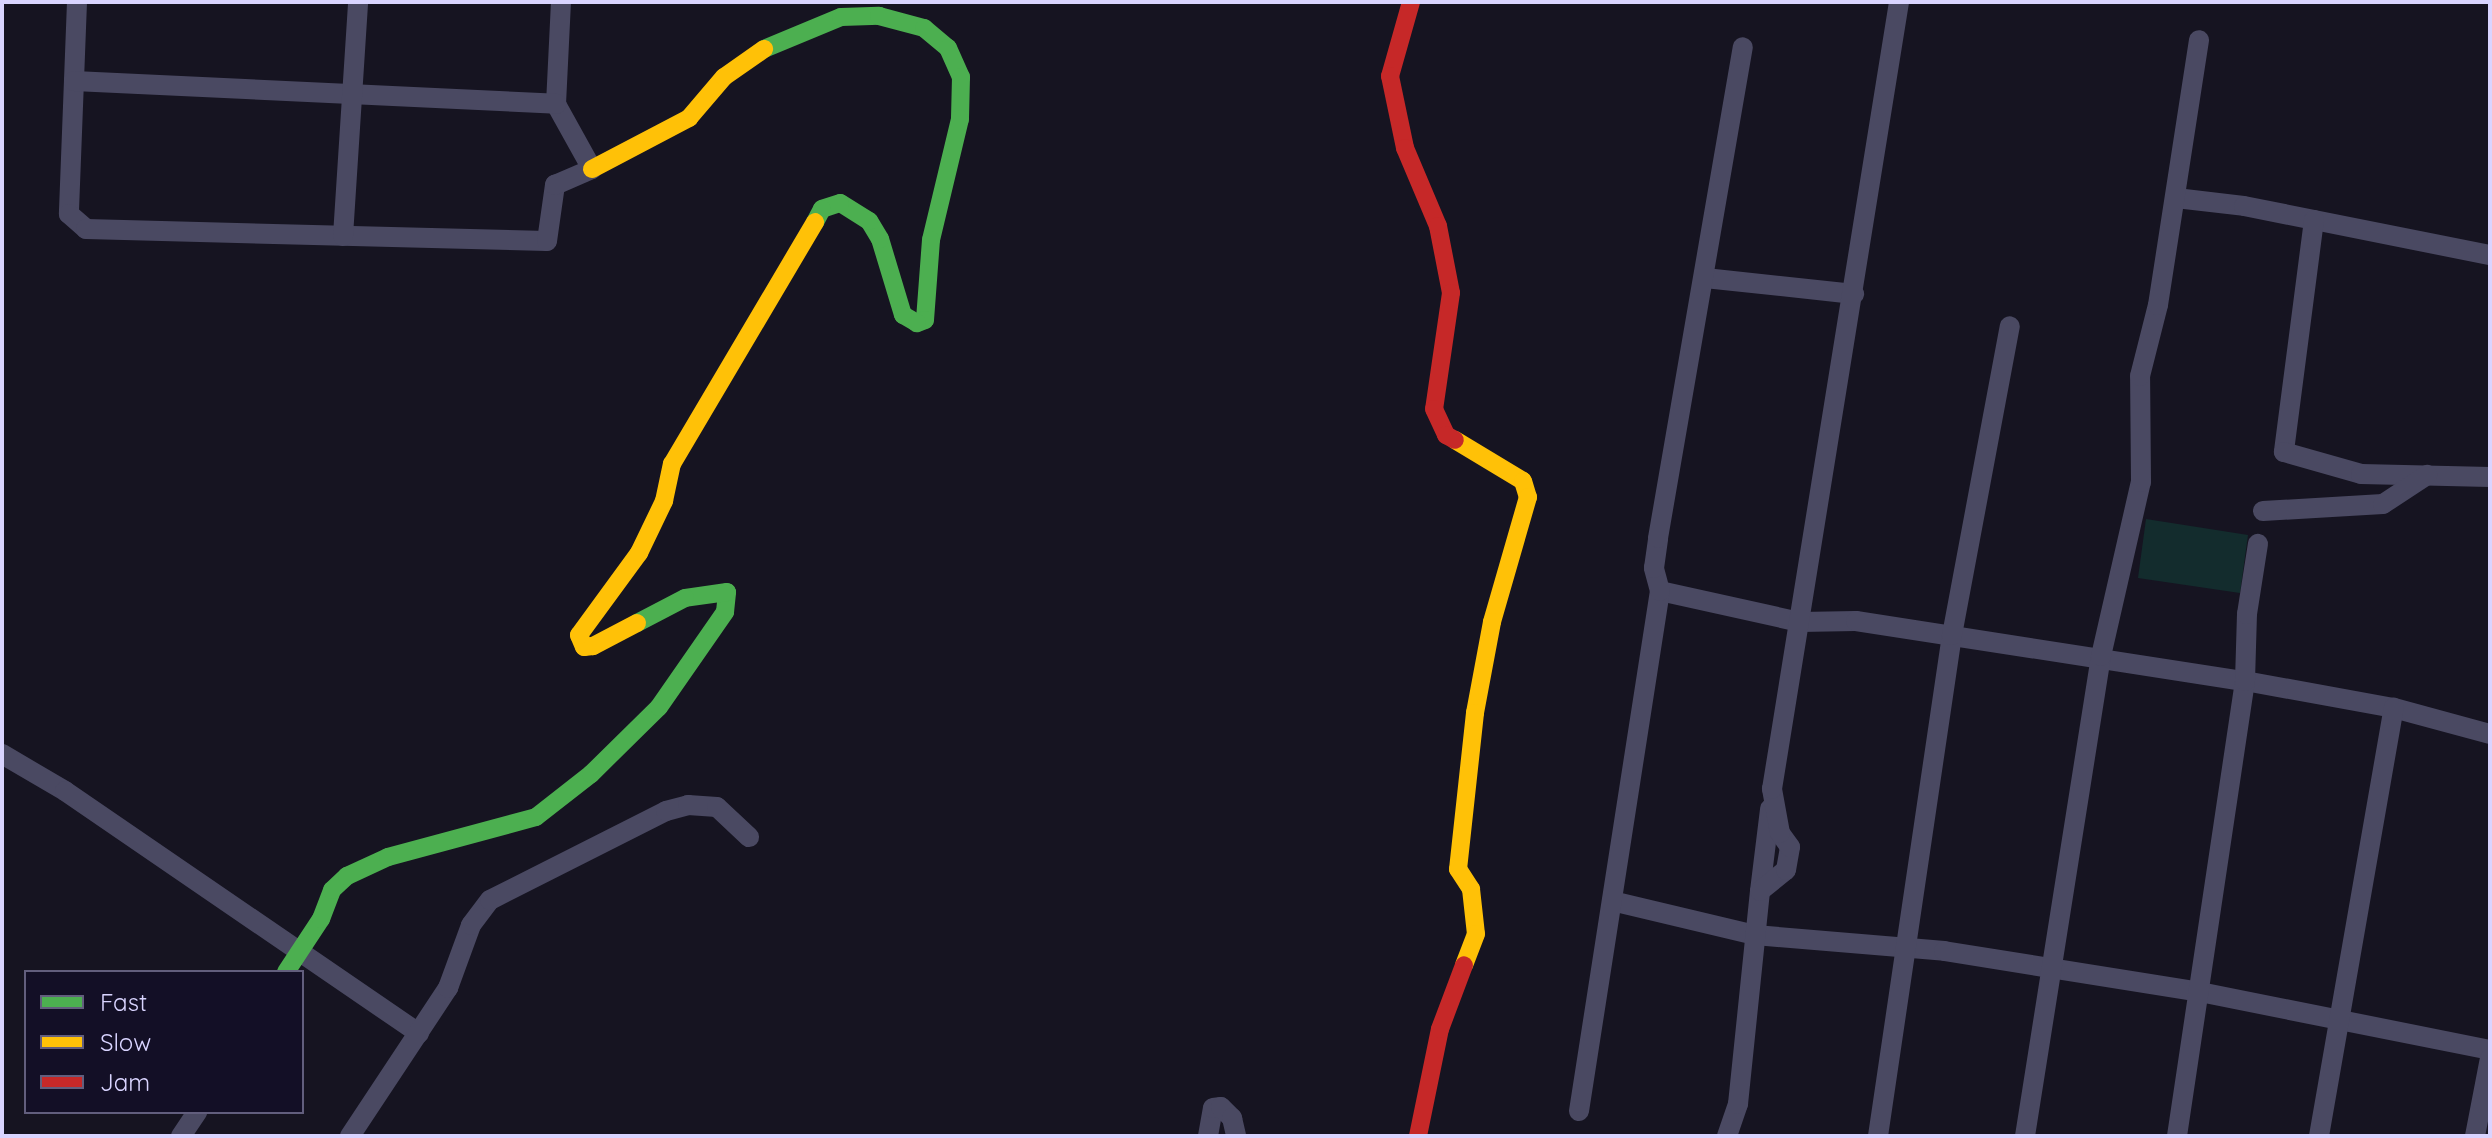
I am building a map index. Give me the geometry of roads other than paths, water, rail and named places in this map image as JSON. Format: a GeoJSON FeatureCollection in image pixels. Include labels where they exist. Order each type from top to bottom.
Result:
{"type":"FeatureCollection","features":[{"type":"Feature","properties":{"kind":"street"},"geometry":{"type":"LineString","coordinates":[[77,2],[69,214],[86,229],[547,241],[555,185],[689,118],[724,77],[774,42],[841,17],[879,16],[924,28],[948,48],[961,77],[960,119],[931,240],[925,320],[917,323],[903,315],[880,239],[869,221],[840,203],[822,209],[672,464],[664,501],[639,553],[579,635],[584,647],[593,646],[685,598],[727,592],[725,612],[659,707],[591,774],[536,817],[388,857],[347,876],[332,890],[287,970]]}},
{"type":"Feature","properties":{"kind":"street"},"geometry":{"type":"LineString","coordinates":[[343,236],[358,2]]}},
{"type":"Feature","properties":{"kind":"street"},"geometry":{"type":"LineString","coordinates":[[561,2],[556,104],[592,169]]}},
{"type":"Feature","properties":{"kind":"street"},"geometry":{"type":"LineString","coordinates":[[1411,2],[1390,76],[1405,148],[1438,226],[1451,293],[1434,409],[1446,435],[1523,481],[1528,497],[1492,622],[1475,713],[1458,869],[1471,889],[1476,934],[1440,1029],[1418,1136]]}},
{"type":"Feature","properties":{"kind":"street"},"geometry":{"type":"LineString","coordinates":[[1727,1136],[1738,1104],[1760,891],[1786,870],[1790,847],[1780,833],[1772,789],[1899,2]]}},
{"type":"Feature","properties":{"kind":"street"},"geometry":{"type":"LineString","coordinates":[[2025,1136],[2101,656],[2141,482],[2140,376],[2176,198],[2199,40]]}},
{"type":"Feature","properties":{"kind":"street"},"geometry":{"type":"LineString","coordinates":[[1579,1111],[1660,591],[1654,568],[1658,538],[1743,47]]}},
{"type":"Feature","properties":{"kind":"street"},"geometry":{"type":"LineString","coordinates":[[74,81],[556,104]]}},
{"type":"Feature","properties":{"kind":"street"},"geometry":{"type":"LineString","coordinates":[[2176,198],[2314,220],[2490,255]]}},
{"type":"Feature","properties":{"kind":"street"},"geometry":{"type":"LineString","coordinates":[[2314,220],[2284,452],[2361,474],[2490,477]]}},
{"type":"Feature","properties":{"kind":"street"},"geometry":{"type":"LineString","coordinates":[[1705,278],[1854,294]]}},
{"type":"Feature","properties":{"kind":"street"},"geometry":{"type":"LineString","coordinates":[[1878,1136],[1952,635],[2010,326]]}},
{"type":"Feature","properties":{"kind":"street"},"geometry":{"type":"LineString","coordinates":[[2263,511],[2374,507],[2408,492],[2427,475]]}},
{"type":"Feature","properties":{"kind":"street"},"geometry":{"type":"LineString","coordinates":[[2177,1136],[2245,681],[2247,614],[2258,544]]}},
{"type":"Feature","properties":{"kind":"street"},"geometry":{"type":"LineString","coordinates":[[1660,591],[1800,622],[1856,621],[2101,656],[2394,708],[2490,734]]}},
{"type":"Feature","properties":{"kind":"street"},"geometry":{"type":"LineString","coordinates":[[2319,1136],[2394,708]]}},
{"type":"Feature","properties":{"kind":"street"},"geometry":{"type":"LineString","coordinates":[[2,754],[300,950],[419,1033]]}},
{"type":"Feature","properties":{"kind":"street"},"geometry":{"type":"LineString","coordinates":[[350,1136],[448,988],[479,910],[520,882],[666,811],[688,805],[717,807],[749,837]]}},
{"type":"Feature","properties":{"kind":"street"},"geometry":{"type":"LineString","coordinates":[[1612,901],[1755,935],[1906,948],[2200,992],[2490,1050]]}},
{"type":"Feature","properties":{"kind":"street"},"geometry":{"type":"LineString","coordinates":[[2475,1136],[2490,1058]]}},
{"type":"Feature","properties":{"kind":"street"},"geometry":{"type":"LineString","coordinates":[[1208,1136],[1213,1108],[1221,1107],[1232,1118],[1236,1136]]}},
{"type":"Feature","properties":{"kind":"street"},"geometry":{"type":"LineString","coordinates":[[181,1136],[196,1114]]}}]}
